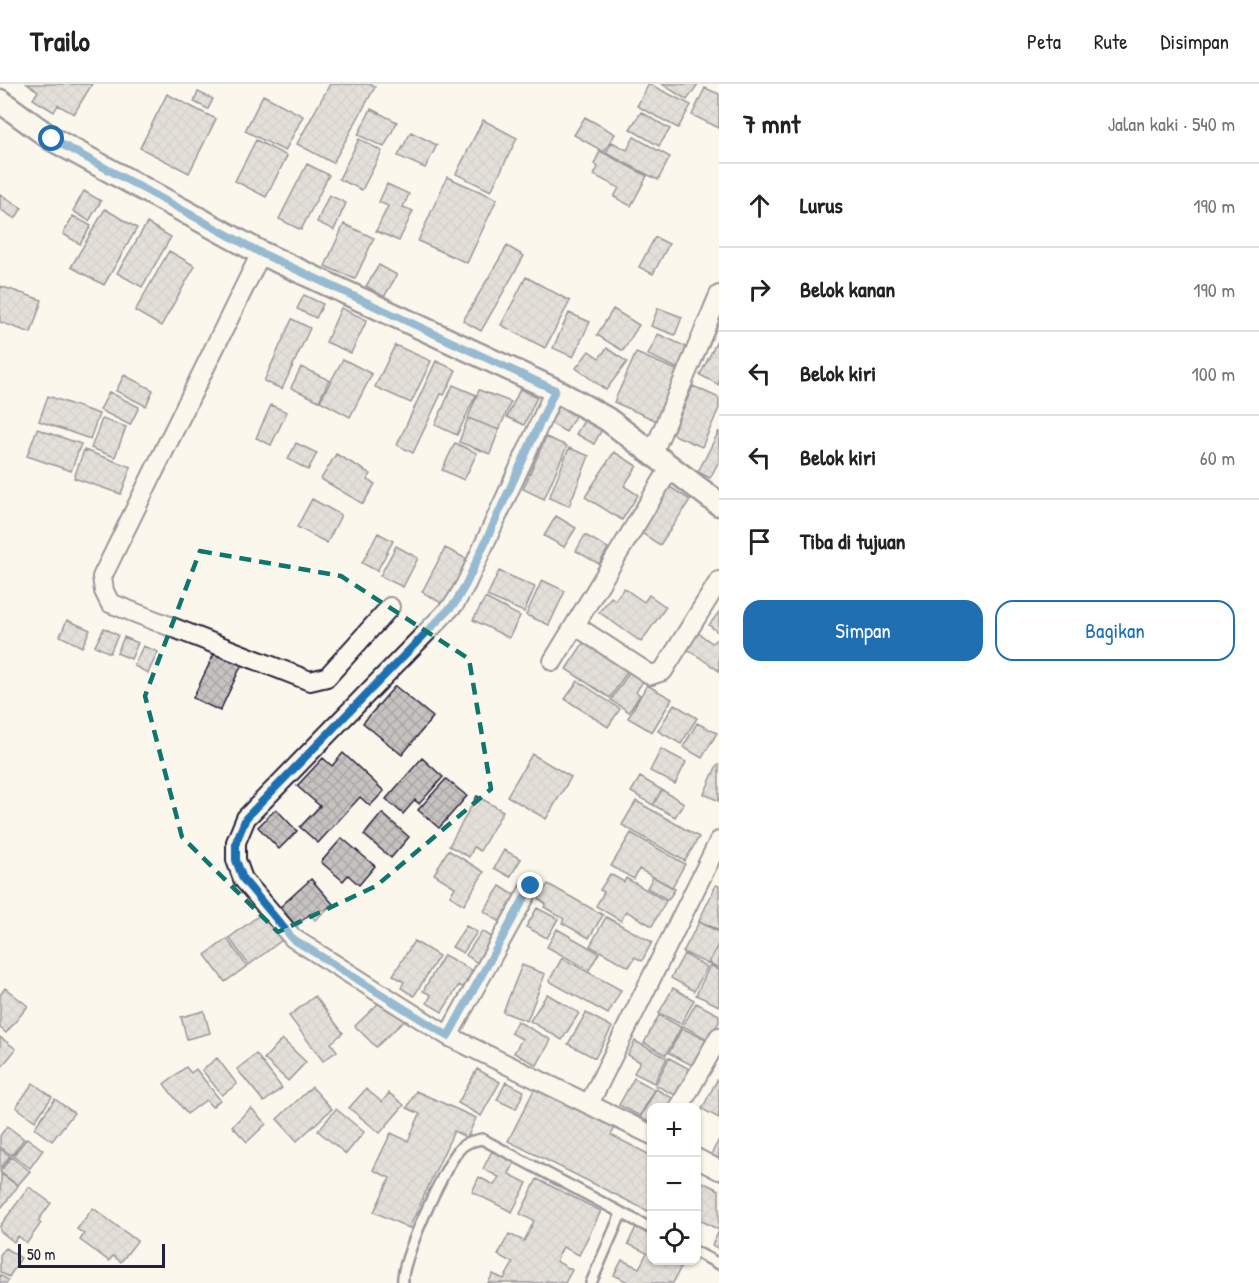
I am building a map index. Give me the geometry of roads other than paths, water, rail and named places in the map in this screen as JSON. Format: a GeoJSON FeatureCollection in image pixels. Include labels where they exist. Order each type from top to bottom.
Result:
{"type":"FeatureCollection","features":[{"type":"Feature","properties":{"kind":"street"},"geometry":{"type":"LineString","coordinates":[[0,101],[52,139],[261,253],[555,390],[607,419],[719,504]]}},
{"type":"Feature","properties":{"kind":"street"},"geometry":{"type":"LineString","coordinates":[[261,253],[102,577],[104,591],[110,603],[310,681],[327,677],[390,607]]}},
{"type":"Feature","properties":{"kind":"street"},"geometry":{"type":"LineString","coordinates":[[553,661],[576,626],[618,549],[662,460],[719,295]]}},
{"type":"Feature","properties":{"kind":"street"},"geometry":{"type":"LineString","coordinates":[[555,390],[466,584],[455,603],[246,818],[236,842],[236,860],[243,879],[293,939],[448,1036],[647,1133]]}},
{"type":"Feature","properties":{"kind":"street"},"geometry":{"type":"LineString","coordinates":[[576,626],[651,675],[657,675],[663,671],[719,582]]}},
{"type":"Feature","properties":{"kind":"street"},"geometry":{"type":"LineString","coordinates":[[589,1104],[719,841]]}},
{"type":"Feature","properties":{"kind":"street"},"geometry":{"type":"LineString","coordinates":[[448,1036],[531,886]]}},
{"type":"Feature","properties":{"kind":"street"},"geometry":{"type":"LineString","coordinates":[[681,1103],[719,1037]]}},
{"type":"Feature","properties":{"kind":"street"},"geometry":{"type":"LineString","coordinates":[[701,1161],[719,1170]]}},
{"type":"Feature","properties":{"kind":"lane"},"geometry":{"type":"LineString","coordinates":[[403,1283],[405,1268],[424,1214],[457,1151],[467,1142],[482,1139],[647,1227]]}},
{"type":"Feature","properties":{"kind":"lane"},"geometry":{"type":"LineString","coordinates":[[591,1283],[621,1214]]}},
{"type":"Feature","properties":{"kind":"lane"},"geometry":{"type":"LineString","coordinates":[[701,1255],[719,1264]]}}]}
